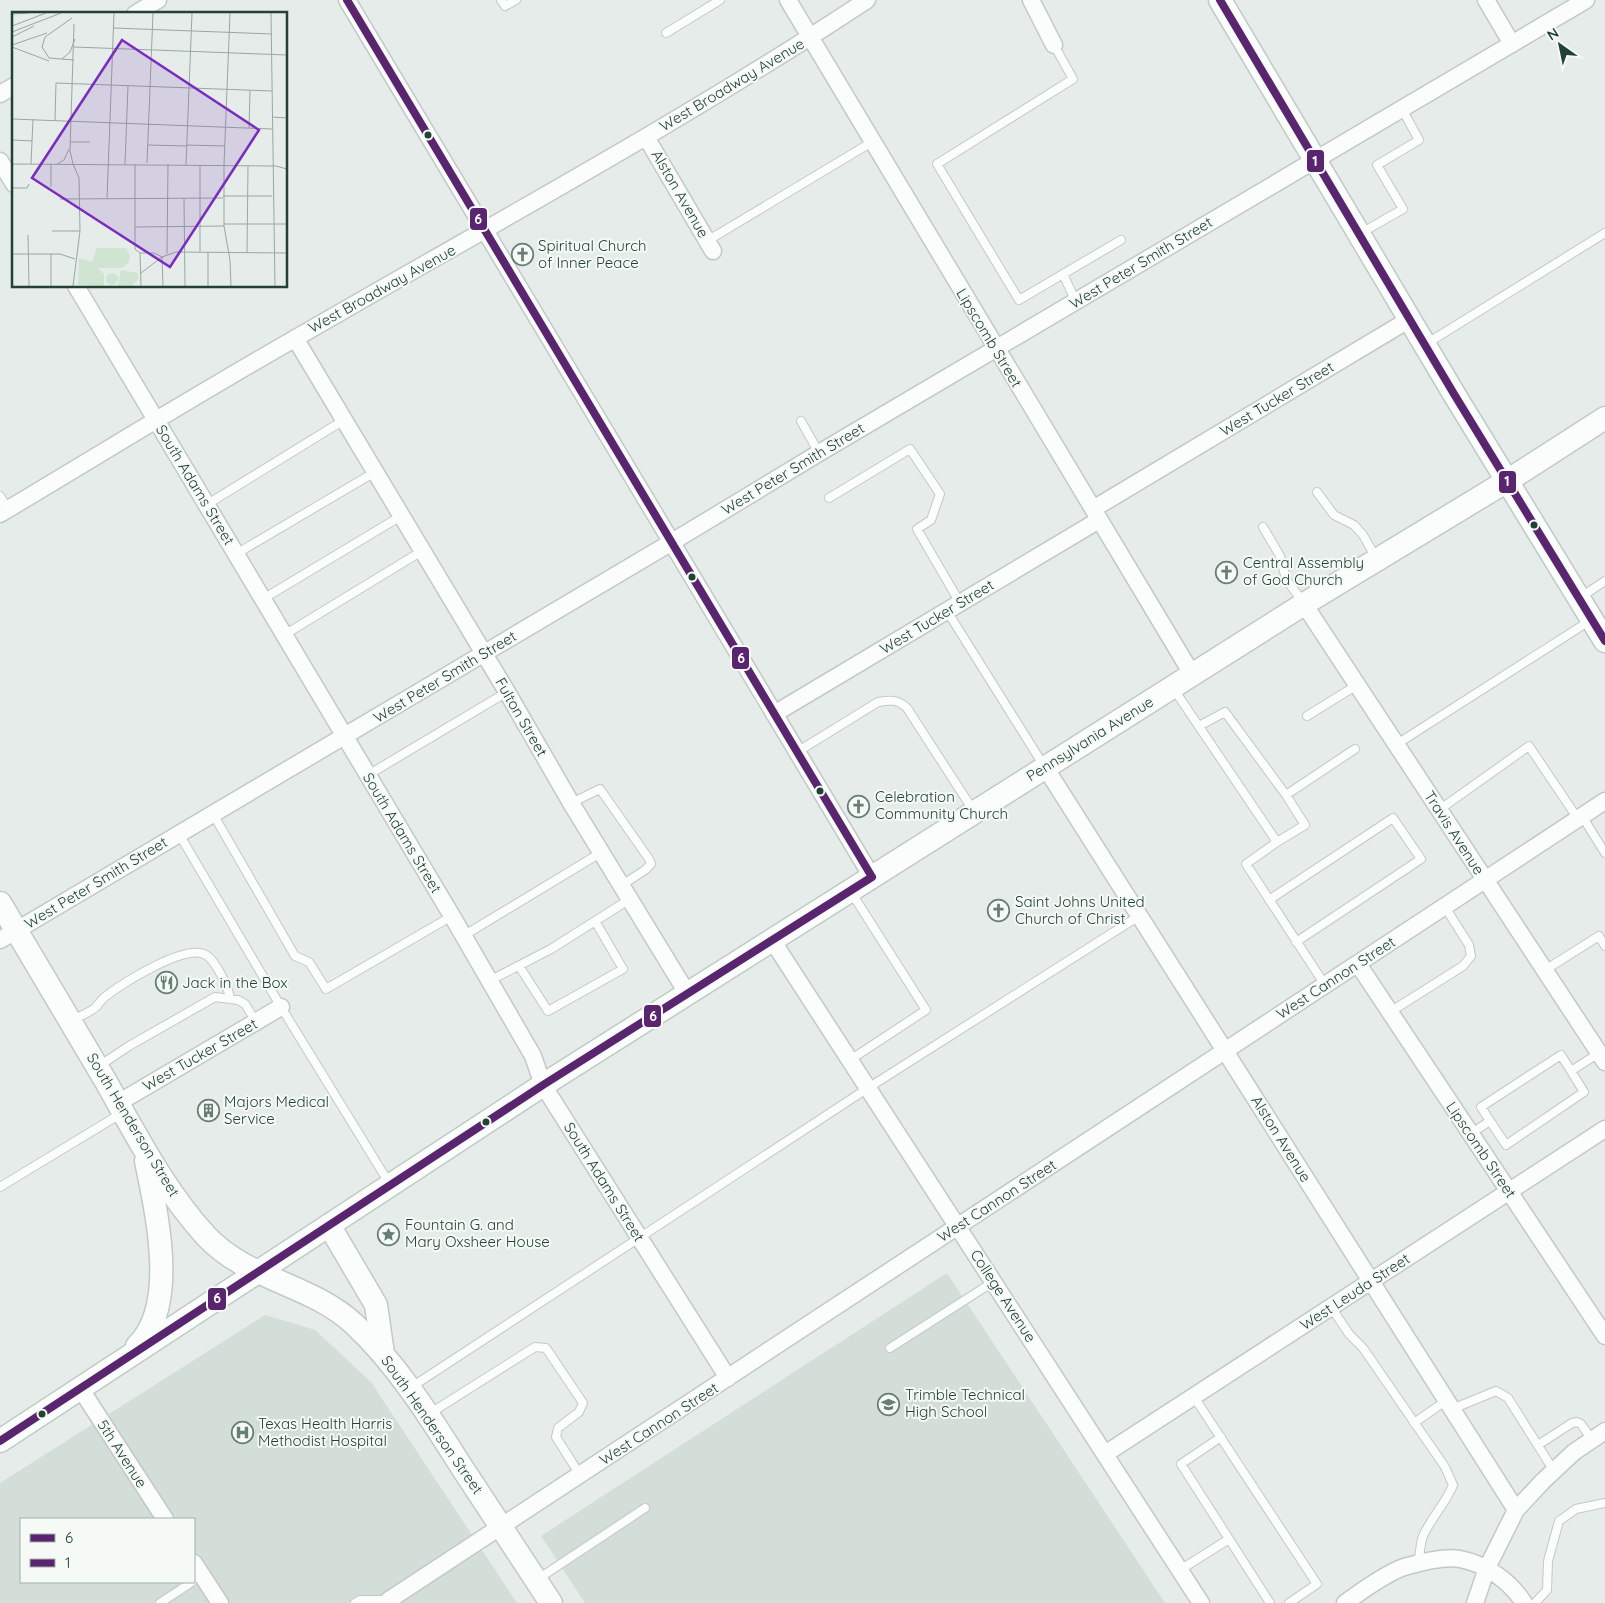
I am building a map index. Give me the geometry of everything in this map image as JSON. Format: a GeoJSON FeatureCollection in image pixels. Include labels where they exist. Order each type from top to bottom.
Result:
{"type":"FeatureCollection","features":[{"type":"Feature","properties":{"kind":"street"},"geometry":{"type":"LineString","coordinates":[[138,12],[158,0]]}},
{"type":"Feature","properties":{"kind":"street"},"geometry":{"type":"LineString","coordinates":[[347,0],[872,877]]}},
{"type":"Feature","properties":{"kind":"street","name":"Lipscomb Street"},"geometry":{"type":"LineString","coordinates":[[788,0],[1192,674]]}},
{"type":"Feature","properties":{"kind":"street","name":"West Broadway Avenue"},"geometry":{"type":"LineString","coordinates":[[3,506],[156,421],[295,338],[485,231],[646,137],[810,38],[867,0]]}},
{"type":"Feature","properties":{"kind":"street"},"geometry":{"type":"LineString","coordinates":[[1031,0],[1054,45]]}},
{"type":"Feature","properties":{"kind":"street"},"geometry":{"type":"LineString","coordinates":[[1220,0],[1425,345],[1605,640]]}},
{"type":"Feature","properties":{"kind":"street"},"geometry":{"type":"LineString","coordinates":[[1486,0],[1512,44]]}},
{"type":"Feature","properties":{"kind":"street","name":"West Peter Smith Street"},"geometry":{"type":"LineString","coordinates":[[8,935],[1586,0]]}},
{"type":"Feature","properties":{"kind":"street"},"geometry":{"type":"LineString","coordinates":[[0,94],[12,87]]}},
{"type":"Feature","properties":{"kind":"street","name":"Alston Avenue"},"geometry":{"type":"LineString","coordinates":[[646,137],[710,246]]}},
{"type":"Feature","properties":{"kind":"street"},"geometry":{"type":"LineString","coordinates":[[0,161],[12,181]]}},
{"type":"Feature","properties":{"kind":"street","name":"South Adams Street"},"geometry":{"type":"LineString","coordinates":[[77,288],[490,981],[533,1056],[542,1085],[728,1378]]}},
{"type":"Feature","properties":{"kind":"street","name":"West Tucker Street"},"geometry":{"type":"LineString","coordinates":[[774,714],[954,607],[1096,514],[1410,319]]}},
{"type":"Feature","properties":{"kind":"street","name":"Fulton Street"},"geometry":{"type":"LineString","coordinates":[[295,338],[507,692],[571,803],[687,994]]}},
{"type":"Feature","properties":{"kind":"street","name":"Pennsylvania Avenue"},"geometry":{"type":"LineString","coordinates":[[0,1441],[542,1085],[1192,674],[1507,481],[1605,418]]}},
{"type":"Feature","properties":{"kind":"street","name":"Travis Avenue"},"geometry":{"type":"LineString","coordinates":[[1304,604],[1602,1058]]}},
{"type":"Feature","properties":{"kind":"street","name":"Alston Avenue"},"geometry":{"type":"LineString","coordinates":[[1045,768],[1516,1510]]}},
{"type":"Feature","properties":{"kind":"street","name":"West Cannon Street"},"geometry":{"type":"LineString","coordinates":[[383,1602],[502,1527],[1605,802]]}},
{"type":"Feature","properties":{"kind":"street","name":"South Henderson Street"},"geometry":{"type":"LineString","coordinates":[[0,903],[8,935],[71,1021],[175,1198],[207,1237],[236,1262],[308,1294],[331,1307],[352,1322],[383,1354],[428,1415],[552,1603]]}},
{"type":"Feature","properties":{"kind":"street","name":"College Avenue"},"geometry":{"type":"LineString","coordinates":[[772,940],[1200,1603]]}},
{"type":"Feature","properties":{"kind":"street","name":"Lipscomb Street"},"geometry":{"type":"LineString","coordinates":[[1358,964],[1605,1336]]}},
{"type":"Feature","properties":{"kind":"street","name":"West Tucker Street"},"geometry":{"type":"LineString","coordinates":[[121,1108],[282,1007]]}},
{"type":"Feature","properties":{"kind":"street","name":"West Leuda Street"},"geometry":{"type":"LineString","coordinates":[[1105,1454],[1605,1129]]}},
{"type":"Feature","properties":{"kind":"street"},"geometry":{"type":"LineString","coordinates":[[125,1358],[142,1342],[151,1328],[160,1289],[162,1269],[159,1230],[144,1148]]}},
{"type":"Feature","properties":{"kind":"street"},"geometry":{"type":"LineString","coordinates":[[329,1225],[376,1305],[383,1354]]}},
{"type":"Feature","properties":{"kind":"street","name":"5th Avenue"},"geometry":{"type":"LineString","coordinates":[[80,1388],[164,1518]]}},
{"type":"Feature","properties":{"kind":"street"},"geometry":{"type":"LineString","coordinates":[[1476,1603],[1486,1568],[1516,1510],[1574,1452],[1598,1435]]}},
{"type":"Feature","properties":{"kind":"street"},"geometry":{"type":"LineString","coordinates":[[1345,1603],[1402,1568],[1431,1561],[1459,1558],[1486,1568],[1515,1589],[1524,1603]]}},
{"type":"Feature","properties":{"kind":"street"},"geometry":{"type":"LineString","coordinates":[[195,1575],[220,1603]]}},
{"type":"Feature","properties":{"kind":"lane"},"geometry":{"type":"LineString","coordinates":[[501,0],[505,6],[516,0]]}},
{"type":"Feature","properties":{"kind":"lane"},"geometry":{"type":"LineString","coordinates":[[666,33],[720,0]]}},
{"type":"Feature","properties":{"kind":"lane"},"geometry":{"type":"LineString","coordinates":[[1054,45],[1073,79],[937,164],[1019,300],[1121,240]]}},
{"type":"Feature","properties":{"kind":"lane"},"geometry":{"type":"LineString","coordinates":[[1359,234],[1403,209],[1377,166],[1419,140],[1402,109]]}},
{"type":"Feature","properties":{"kind":"lane"},"geometry":{"type":"LineString","coordinates":[[710,246],[872,142]]}},
{"type":"Feature","properties":{"kind":"lane"},"geometry":{"type":"LineString","coordinates":[[1425,345],[1605,233]]}},
{"type":"Feature","properties":{"kind":"lane"},"geometry":{"type":"LineString","coordinates":[[1063,274],[1076,302]]}},
{"type":"Feature","properties":{"kind":"lane"},"geometry":{"type":"LineString","coordinates":[[206,505],[344,420]]}},
{"type":"Feature","properties":{"kind":"lane"},"geometry":{"type":"LineString","coordinates":[[801,421],[819,453]]}},
{"type":"Feature","properties":{"kind":"lane"},"geometry":{"type":"LineString","coordinates":[[829,498],[910,449],[940,494],[931,520],[916,529],[954,607],[1045,768]]}},
{"type":"Feature","properties":{"kind":"lane"},"geometry":{"type":"LineString","coordinates":[[236,554],[375,472]]}},
{"type":"Feature","properties":{"kind":"lane"},"geometry":{"type":"LineString","coordinates":[[1317,492],[1334,515],[1354,525],[1363,535],[1376,560]]}},
{"type":"Feature","properties":{"kind":"lane"},"geometry":{"type":"LineString","coordinates":[[263,599],[401,516]]}},
{"type":"Feature","properties":{"kind":"lane"},"geometry":{"type":"LineString","coordinates":[[1263,527],[1280,556],[1286,578],[1304,604]]}},
{"type":"Feature","properties":{"kind":"lane"},"geometry":{"type":"LineString","coordinates":[[284,634],[422,551]]}},
{"type":"Feature","properties":{"kind":"lane"},"geometry":{"type":"LineString","coordinates":[[1579,598],[1605,580]]}},
{"type":"Feature","properties":{"kind":"lane"},"geometry":{"type":"LineString","coordinates":[[1396,744],[1592,620]]}},
{"type":"Feature","properties":{"kind":"lane"},"geometry":{"type":"LineString","coordinates":[[1307,716],[1357,685]]}},
{"type":"Feature","properties":{"kind":"lane"},"geometry":{"type":"LineString","coordinates":[[1172,687],[1277,842]]}},
{"type":"Feature","properties":{"kind":"lane"},"geometry":{"type":"LineString","coordinates":[[368,775],[507,692]]}},
{"type":"Feature","properties":{"kind":"lane"},"geometry":{"type":"LineString","coordinates":[[797,752],[878,702],[890,700],[901,702],[907,708],[974,812]]}},
{"type":"Feature","properties":{"kind":"lane"},"geometry":{"type":"LineString","coordinates":[[1199,726],[1225,712],[1286,795],[1305,825],[1246,864],[1324,985]]}},
{"type":"Feature","properties":{"kind":"lane"},"geometry":{"type":"LineString","coordinates":[[1439,810],[1529,746],[1605,853]]}},
{"type":"Feature","properties":{"kind":"lane"},"geometry":{"type":"LineString","coordinates":[[1286,795],[1355,749]]}},
{"type":"Feature","properties":{"kind":"lane"},"geometry":{"type":"LineString","coordinates":[[490,981],[551,949],[595,921],[626,892],[651,864],[600,789],[571,803]]}},
{"type":"Feature","properties":{"kind":"lane"},"geometry":{"type":"LineString","coordinates":[[213,814],[295,956],[310,962],[326,989],[452,916]]}},
{"type":"Feature","properties":{"kind":"lane"},"geometry":{"type":"LineString","coordinates":[[1269,900],[1394,818],[1422,859],[1296,942]]}},
{"type":"Feature","properties":{"kind":"lane"},"geometry":{"type":"LineString","coordinates":[[179,834],[390,1185]]}},
{"type":"Feature","properties":{"kind":"lane"},"geometry":{"type":"LineString","coordinates":[[463,936],[602,852]]}},
{"type":"Feature","properties":{"kind":"lane"},"geometry":{"type":"LineString","coordinates":[[850,890],[926,1010],[850,1060]]}},
{"type":"Feature","properties":{"kind":"lane"},"geometry":{"type":"LineString","coordinates":[[1390,1012],[1463,966],[1470,956],[1469,945],[1445,906]]}},
{"type":"Feature","properties":{"kind":"lane"},"geometry":{"type":"LineString","coordinates":[[409,1389],[868,1088],[1139,916]]}},
{"type":"Feature","properties":{"kind":"lane"},"geometry":{"type":"LineString","coordinates":[[518,966],[548,1011],[622,970],[595,921]]}},
{"type":"Feature","properties":{"kind":"lane"},"geometry":{"type":"LineString","coordinates":[[1544,970],[1599,936],[1605,946]]}},
{"type":"Feature","properties":{"kind":"lane"},"geometry":{"type":"LineString","coordinates":[[71,1021],[95,1007],[104,997],[130,980],[163,962],[191,953],[205,954],[210,959],[225,984],[230,998]]}},
{"type":"Feature","properties":{"kind":"lane"},"geometry":{"type":"LineString","coordinates":[[97,1067],[215,997],[230,998],[244,1004],[256,1022]]}},
{"type":"Feature","properties":{"kind":"lane"},"geometry":{"type":"LineString","coordinates":[[1561,1055],[1584,1092],[1506,1145],[1490,1121],[1481,1107],[1561,1055]]}},
{"type":"Feature","properties":{"kind":"lane"},"geometry":{"type":"LineString","coordinates":[[1571,1071],[1602,1058]]}},
{"type":"Feature","properties":{"kind":"lane"},"geometry":{"type":"LineString","coordinates":[[0,1188],[121,1108]]}},
{"type":"Feature","properties":{"kind":"lane"},"geometry":{"type":"LineString","coordinates":[[1470,1134],[1490,1121]]}},
{"type":"Feature","properties":{"kind":"lane"},"geometry":{"type":"LineString","coordinates":[[890,1348],[993,1282]]}},
{"type":"Feature","properties":{"kind":"lane"},"geometry":{"type":"LineString","coordinates":[[1332,1307],[1349,1334],[1363,1348],[1445,1468],[1453,1485],[1450,1494],[1437,1511],[1422,1538],[1418,1564]]}},
{"type":"Feature","properties":{"kind":"lane"},"geometry":{"type":"LineString","coordinates":[[428,1415],[535,1347],[546,1348],[583,1403],[579,1412],[558,1428],[556,1437],[580,1475]]}},
{"type":"Feature","properties":{"kind":"lane"},"geometry":{"type":"LineString","coordinates":[[1414,1423],[1449,1404],[1496,1391],[1508,1398],[1554,1471]]}},
{"type":"Feature","properties":{"kind":"lane"},"geometry":{"type":"LineString","coordinates":[[1194,1397],[1317,1584],[1288,1603]]}},
{"type":"Feature","properties":{"kind":"lane"},"geometry":{"type":"LineString","coordinates":[[1538,1445],[1572,1423],[1577,1422],[1598,1435]]}},
{"type":"Feature","properties":{"kind":"lane"},"geometry":{"type":"LineString","coordinates":[[1221,1437],[1180,1464],[1270,1603]]}},
{"type":"Feature","properties":{"kind":"lane"},"geometry":{"type":"LineString","coordinates":[[1535,1603],[1547,1590],[1548,1561],[1559,1522],[1576,1509],[1605,1504]]}},
{"type":"Feature","properties":{"kind":"lane"},"geometry":{"type":"LineString","coordinates":[[536,1580],[645,1508]]}},
{"type":"Feature","properties":{"kind":"lane"},"geometry":{"type":"LineString","coordinates":[[1180,1570],[1228,1539]]}},
{"type":"Feature","properties":{"kind":"lane"},"geometry":{"type":"LineString","coordinates":[[160,1603],[185,1583]]}},
{"type":"Feature","properties":{"kind":"lane"},"geometry":{"type":"LineString","coordinates":[[356,1603],[360,1600],[383,1602]]}},
{"type":"Feature","properties":{"kind":"shaded area","name":"Trimble Technical High School"},"geometry":{"type":"Polygon","coordinates":[[[947,1273],[1165,1603],[585,1603],[541,1536],[947,1273]]]}},
{"type":"Feature","properties":{"kind":"shaded area","name":"Texas Health Harris Methodist Hospital"},"geometry":{"type":"Polygon","coordinates":[[[265,1315],[315,1330],[371,1382],[517,1603],[0,1603],[0,1483],[265,1315]]]}},
{"type":"Feature","properties":{"kind":"transit line","name":"6"},"geometry":{"type":"LineString","coordinates":[[347,0],[872,877]]}},
{"type":"Feature","properties":{"kind":"transit line","name":"1"},"geometry":{"type":"LineString","coordinates":[[1220,0],[1454,394],[1605,641]]}},
{"type":"Feature","properties":{"kind":"transit line","name":"6"},"geometry":{"type":"LineString","coordinates":[[0,1441],[543,1085],[872,877]]}},
{"type":"Feature","properties":{"kind":"place","name":"Spiritual Church of Inner Peace"},"geometry":{"type":"Point","coordinates":[522,255]}},
{"type":"Feature","properties":{"kind":"place","name":"Central Assembly of God Church"},"geometry":{"type":"Point","coordinates":[1227,572]}},
{"type":"Feature","properties":{"kind":"place","name":"Celebration Community Church"},"geometry":{"type":"Point","coordinates":[859,806]}},
{"type":"Feature","properties":{"kind":"place","name":"Saint Johns United Church of Christ"},"geometry":{"type":"Point","coordinates":[999,911]}},
{"type":"Feature","properties":{"kind":"place","name":"Jack in the Box"},"geometry":{"type":"Point","coordinates":[166,983]}},
{"type":"Feature","properties":{"kind":"place","name":"Majors Medical Service"},"geometry":{"type":"Point","coordinates":[208,1111]}},
{"type":"Feature","properties":{"kind":"place","name":"Fountain G. and Mary Oxsheer House"},"geometry":{"type":"Point","coordinates":[389,1234]}},
{"type":"Feature","properties":{"kind":"place","name":"Trimble Technical High School"},"geometry":{"type":"Point","coordinates":[889,1404]}},
{"type":"Feature","properties":{"kind":"place","name":"Texas Health Harris Methodist Hospital"},"geometry":{"type":"Point","coordinates":[242,1433]}}]}
